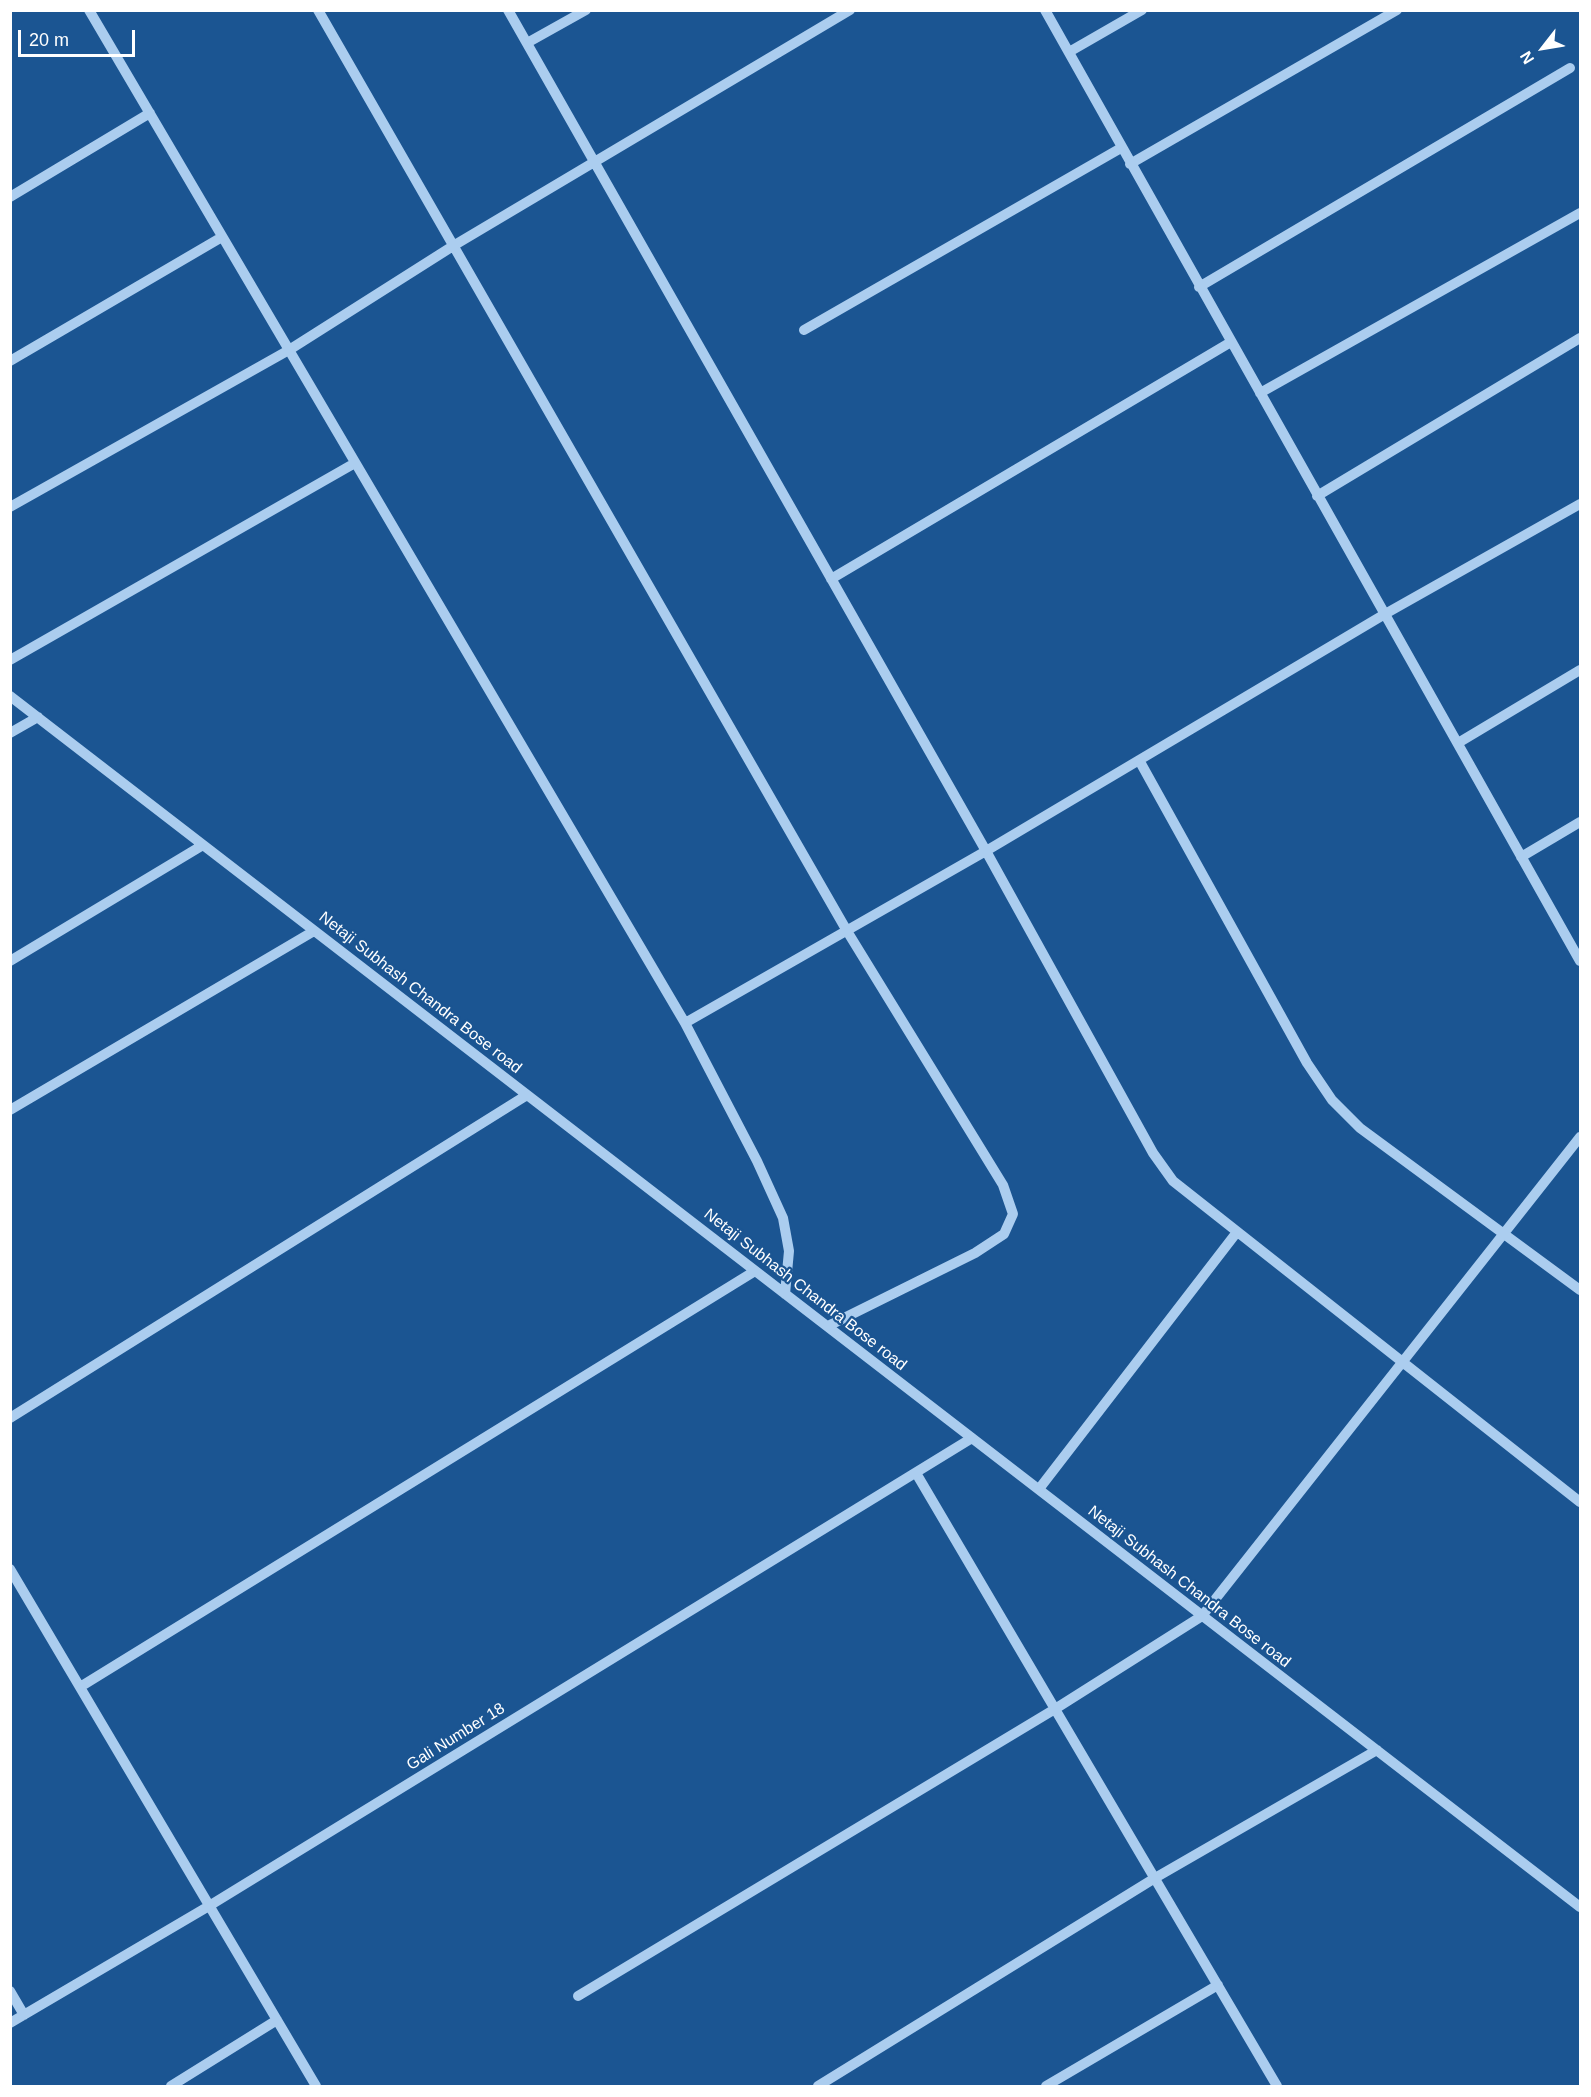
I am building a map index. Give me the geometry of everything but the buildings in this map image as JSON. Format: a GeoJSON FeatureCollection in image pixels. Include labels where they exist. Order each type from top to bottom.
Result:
{"type":"FeatureCollection","features":[{"type":"Feature","properties":{"kind":"street"},"geometry":{"type":"LineString","coordinates":[[89,10],[685,1023],[757,1161],[783,1218],[789,1251],[785,1294]]}},
{"type":"Feature","properties":{"kind":"street"},"geometry":{"type":"LineString","coordinates":[[318,10],[847,931],[1003,1185],[1013,1214],[1004,1234],[975,1253],[828,1326]]}},
{"type":"Feature","properties":{"kind":"street"},"geometry":{"type":"LineString","coordinates":[[508,10],[986,851],[1153,1153],[1173,1181],[1581,1502]]}},
{"type":"Feature","properties":{"kind":"street"},"geometry":{"type":"LineString","coordinates":[[527,43],[586,10]]}},
{"type":"Feature","properties":{"kind":"street"},"geometry":{"type":"LineString","coordinates":[[10,507],[289,350],[453,246],[850,10]]}},
{"type":"Feature","properties":{"kind":"street"},"geometry":{"type":"LineString","coordinates":[[1045,10],[1199,287],[1581,961]]}},
{"type":"Feature","properties":{"kind":"street"},"geometry":{"type":"LineString","coordinates":[[1069,52],[1142,10]]}},
{"type":"Feature","properties":{"kind":"street"},"geometry":{"type":"LineString","coordinates":[[1130,164],[1397,10]]}},
{"type":"Feature","properties":{"kind":"street"},"geometry":{"type":"LineString","coordinates":[[1199,287],[1570,69]]}},
{"type":"Feature","properties":{"kind":"street"},"geometry":{"type":"LineString","coordinates":[[10,197],[150,113]]}},
{"type":"Feature","properties":{"kind":"street"},"geometry":{"type":"LineString","coordinates":[[804,330],[1121,148]]}},
{"type":"Feature","properties":{"kind":"street"},"geometry":{"type":"LineString","coordinates":[[1260,393],[1581,213]]}},
{"type":"Feature","properties":{"kind":"street"},"geometry":{"type":"LineString","coordinates":[[10,361],[222,237]]}},
{"type":"Feature","properties":{"kind":"street"},"geometry":{"type":"LineString","coordinates":[[1317,496],[1581,338]]}},
{"type":"Feature","properties":{"kind":"street"},"geometry":{"type":"LineString","coordinates":[[831,579],[1231,342]]}},
{"type":"Feature","properties":{"kind":"street"},"geometry":{"type":"LineString","coordinates":[[10,660],[355,463]]}},
{"type":"Feature","properties":{"kind":"street"},"geometry":{"type":"LineString","coordinates":[[685,1023],[986,851],[1385,614],[1581,504]]}},
{"type":"Feature","properties":{"kind":"street"},"geometry":{"type":"LineString","coordinates":[[1458,743],[1581,670]]}},
{"type":"Feature","properties":{"kind":"street","name":"Netaji Subhash Chandra Bose road"},"geometry":{"type":"LineString","coordinates":[[10,696],[1581,1907]]}},
{"type":"Feature","properties":{"kind":"street"},"geometry":{"type":"LineString","coordinates":[[10,733],[38,717]]}},
{"type":"Feature","properties":{"kind":"street"},"geometry":{"type":"LineString","coordinates":[[1139,760],[1307,1063],[1332,1100],[1360,1128],[1581,1290]]}},
{"type":"Feature","properties":{"kind":"street"},"geometry":{"type":"LineString","coordinates":[[1521,857],[1581,822]]}},
{"type":"Feature","properties":{"kind":"street"},"geometry":{"type":"LineString","coordinates":[[10,961],[203,844]]}},
{"type":"Feature","properties":{"kind":"street"},"geometry":{"type":"LineString","coordinates":[[10,1110],[314,930]]}},
{"type":"Feature","properties":{"kind":"street"},"geometry":{"type":"LineString","coordinates":[[10,1418],[527,1095]]}},
{"type":"Feature","properties":{"kind":"street"},"geometry":{"type":"LineString","coordinates":[[578,1996],[1055,1709],[1202,1616],[1581,1137]]}},
{"type":"Feature","properties":{"kind":"street"},"geometry":{"type":"LineString","coordinates":[[1039,1490],[1237,1232]]}},
{"type":"Feature","properties":{"kind":"street"},"geometry":{"type":"LineString","coordinates":[[80,1687],[755,1271]]}},
{"type":"Feature","properties":{"kind":"street","name":"Gali Number 18"},"geometry":{"type":"LineString","coordinates":[[10,2023],[209,1906],[972,1438]]}},
{"type":"Feature","properties":{"kind":"street"},"geometry":{"type":"LineString","coordinates":[[916,1473],[1277,2086]]}},
{"type":"Feature","properties":{"kind":"street"},"geometry":{"type":"LineString","coordinates":[[10,1569],[316,2086]]}},
{"type":"Feature","properties":{"kind":"street"},"geometry":{"type":"LineString","coordinates":[[818,2086],[1155,1878],[1377,1750]]}},
{"type":"Feature","properties":{"kind":"street"},"geometry":{"type":"LineString","coordinates":[[1046,2086],[1218,1985]]}},
{"type":"Feature","properties":{"kind":"street"},"geometry":{"type":"LineString","coordinates":[[10,1991],[24,2015]]}},
{"type":"Feature","properties":{"kind":"street"},"geometry":{"type":"LineString","coordinates":[[171,2086],[277,2020]]}}]}
